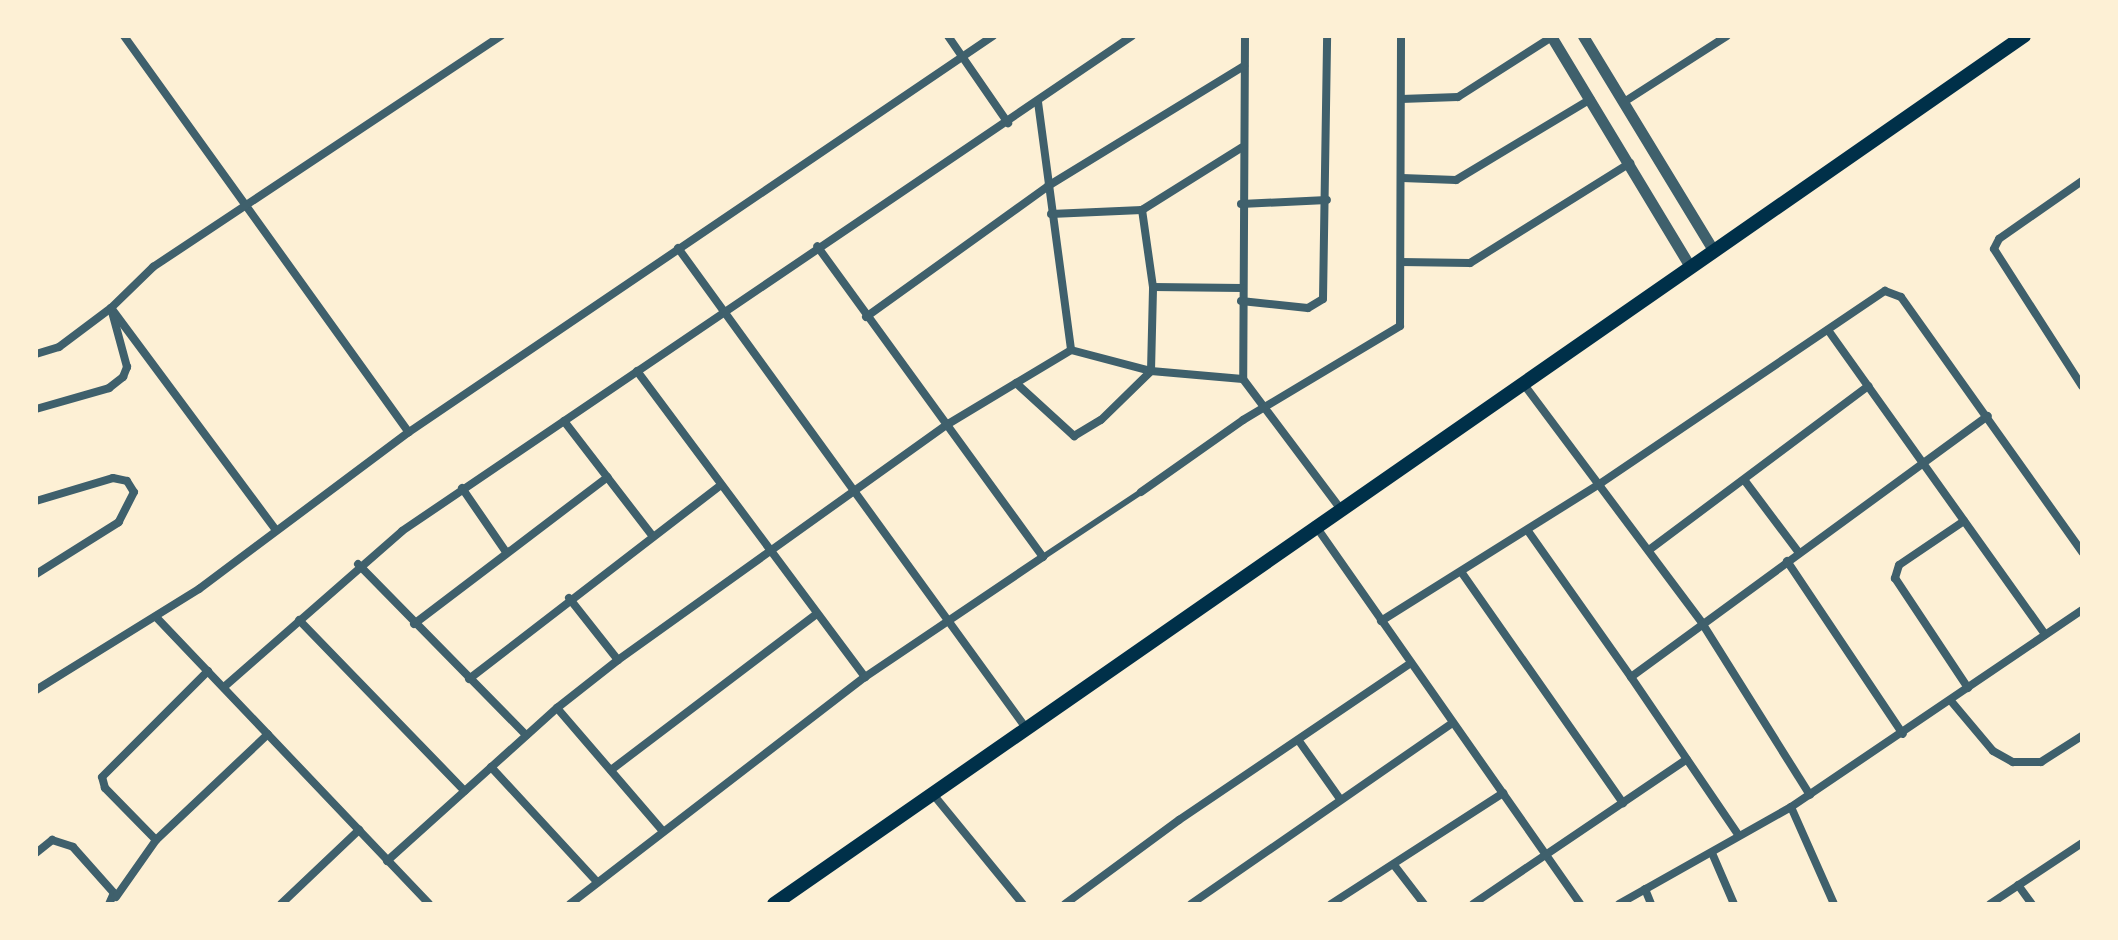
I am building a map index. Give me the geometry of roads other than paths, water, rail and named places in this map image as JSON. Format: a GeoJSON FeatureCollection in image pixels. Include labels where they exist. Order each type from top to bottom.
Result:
{"type":"FeatureCollection","features":[{"type":"Feature","properties":{"kind":"main road"},"geometry":{"type":"LineString","coordinates":[[774,904],[1521,381],[2024,36]]}},
{"type":"Feature","properties":{"kind":"street"},"geometry":{"type":"LineString","coordinates":[[124,36],[409,432]]}},
{"type":"Feature","properties":{"kind":"street"},"geometry":{"type":"LineString","coordinates":[[36,354],[59,347],[111,308],[153,267],[246,202],[501,36]]}},
{"type":"Feature","properties":{"kind":"street"},"geometry":{"type":"LineString","coordinates":[[948,36],[1008,123]]}},
{"type":"Feature","properties":{"kind":"street"},"geometry":{"type":"LineString","coordinates":[[36,690],[156,617],[409,432],[993,36]]}},
{"type":"Feature","properties":{"kind":"street"},"geometry":{"type":"LineString","coordinates":[[224,687],[358,564],[462,488],[817,246],[1008,123],[1132,36]]}},
{"type":"Feature","properties":{"kind":"street"},"geometry":{"type":"LineString","coordinates":[[1245,36],[1241,148],[1243,379],[1340,508]]}},
{"type":"Feature","properties":{"kind":"street"},"geometry":{"type":"LineString","coordinates":[[1241,301],[1308,308],[1320,303],[1327,200],[1327,36]]}},
{"type":"Feature","properties":{"kind":"street"},"geometry":{"type":"LineString","coordinates":[[570,904],[661,829],[865,677],[1265,410],[1400,326],[1401,36]]}},
{"type":"Feature","properties":{"kind":"street"},"geometry":{"type":"LineString","coordinates":[[1583,36],[1713,250]]}},
{"type":"Feature","properties":{"kind":"street"},"geometry":{"type":"LineString","coordinates":[[1624,102],[1727,36]]}},
{"type":"Feature","properties":{"kind":"street"},"geometry":{"type":"LineString","coordinates":[[1401,99],[1458,97],[1552,37],[1689,265]]}},
{"type":"Feature","properties":{"kind":"street"},"geometry":{"type":"LineString","coordinates":[[866,317],[1048,186],[1244,66]]}},
{"type":"Feature","properties":{"kind":"street"},"geometry":{"type":"LineString","coordinates":[[1402,178],[1456,180],[1591,99]]}},
{"type":"Feature","properties":{"kind":"street"},"geometry":{"type":"LineString","coordinates":[[1038,102],[1071,350]]}},
{"type":"Feature","properties":{"kind":"street"},"geometry":{"type":"LineString","coordinates":[[1051,214],[1142,210],[1241,148]]}},
{"type":"Feature","properties":{"kind":"street"},"geometry":{"type":"LineString","coordinates":[[1401,262],[1470,263],[1630,163]]}},
{"type":"Feature","properties":{"kind":"street"},"geometry":{"type":"LineString","coordinates":[[2082,181],[1999,239],[1994,249],[2082,386]]}},
{"type":"Feature","properties":{"kind":"street"},"geometry":{"type":"LineString","coordinates":[[1241,204],[1327,200]]}},
{"type":"Feature","properties":{"kind":"street"},"geometry":{"type":"LineString","coordinates":[[1016,383],[1074,436],[1101,420],[1151,371],[1153,287],[1142,210]]}},
{"type":"Feature","properties":{"kind":"street"},"geometry":{"type":"LineString","coordinates":[[817,246],[1043,557]]}},
{"type":"Feature","properties":{"kind":"street"},"geometry":{"type":"LineString","coordinates":[[678,248],[1026,728]]}},
{"type":"Feature","properties":{"kind":"street"},"geometry":{"type":"LineString","coordinates":[[1153,287],[1242,288]]}},
{"type":"Feature","properties":{"kind":"street"},"geometry":{"type":"LineString","coordinates":[[1381,621],[1528,531],[1885,291],[1896,293],[1988,416],[2082,552]]}},
{"type":"Feature","properties":{"kind":"street"},"geometry":{"type":"LineString","coordinates":[[36,409],[109,388],[123,377],[127,367],[111,308]]}},
{"type":"Feature","properties":{"kind":"street"},"geometry":{"type":"LineString","coordinates":[[111,308],[276,530]]}},
{"type":"Feature","properties":{"kind":"street"},"geometry":{"type":"LineString","coordinates":[[1828,330],[2045,634]]}},
{"type":"Feature","properties":{"kind":"street"},"geometry":{"type":"LineString","coordinates":[[387,861],[557,708],[618,660],[948,424],[1071,350],[1151,371],[1243,379]]}},
{"type":"Feature","properties":{"kind":"street"},"geometry":{"type":"LineString","coordinates":[[637,371],[815,615],[865,677]]}},
{"type":"Feature","properties":{"kind":"street"},"geometry":{"type":"LineString","coordinates":[[1521,381],[1601,483],[1702,623],[1810,795]]}},
{"type":"Feature","properties":{"kind":"street"},"geometry":{"type":"LineString","coordinates":[[1649,550],[1868,386]]}},
{"type":"Feature","properties":{"kind":"street"},"geometry":{"type":"LineString","coordinates":[[1631,677],[1921,461],[1988,416]]}},
{"type":"Feature","properties":{"kind":"street"},"geometry":{"type":"LineString","coordinates":[[564,421],[651,534]]}},
{"type":"Feature","properties":{"kind":"street"},"geometry":{"type":"LineString","coordinates":[[414,624],[608,477]]}},
{"type":"Feature","properties":{"kind":"street"},"geometry":{"type":"LineString","coordinates":[[36,501],[113,478],[127,481],[134,492],[130,509],[119,522],[36,574]]}},
{"type":"Feature","properties":{"kind":"street"},"geometry":{"type":"LineString","coordinates":[[1745,481],[1799,553]]}},
{"type":"Feature","properties":{"kind":"street"},"geometry":{"type":"LineString","coordinates":[[469,679],[651,534],[720,486]]}},
{"type":"Feature","properties":{"kind":"street"},"geometry":{"type":"LineString","coordinates":[[462,488],[506,552]]}},
{"type":"Feature","properties":{"kind":"street"},"geometry":{"type":"LineString","coordinates":[[1964,521],[1899,565],[1895,578],[1968,688]]}},
{"type":"Feature","properties":{"kind":"street"},"geometry":{"type":"LineString","coordinates":[[1315,525],[1580,904]]}},
{"type":"Feature","properties":{"kind":"street"},"geometry":{"type":"LineString","coordinates":[[1528,531],[1739,836]]}},
{"type":"Feature","properties":{"kind":"street"},"geometry":{"type":"LineString","coordinates":[[1787,561],[1903,734]]}},
{"type":"Feature","properties":{"kind":"street"},"geometry":{"type":"LineString","coordinates":[[358,564],[526,735]]}},
{"type":"Feature","properties":{"kind":"street"},"geometry":{"type":"LineString","coordinates":[[1462,573],[1623,803]]}},
{"type":"Feature","properties":{"kind":"street"},"geometry":{"type":"LineString","coordinates":[[569,598],[618,660]]}},
{"type":"Feature","properties":{"kind":"street"},"geometry":{"type":"LineString","coordinates":[[1619,904],[1810,795],[2082,610]]}},
{"type":"Feature","properties":{"kind":"street"},"geometry":{"type":"LineString","coordinates":[[611,770],[815,615]]}},
{"type":"Feature","properties":{"kind":"street"},"geometry":{"type":"LineString","coordinates":[[156,617],[429,904]]}},
{"type":"Feature","properties":{"kind":"street"},"geometry":{"type":"LineString","coordinates":[[299,620],[465,791]]}},
{"type":"Feature","properties":{"kind":"street"},"geometry":{"type":"LineString","coordinates":[[1065,904],[1179,820],[1411,663]]}},
{"type":"Feature","properties":{"kind":"street"},"geometry":{"type":"LineString","coordinates":[[156,840],[105,788],[102,777],[208,671]]}},
{"type":"Feature","properties":{"kind":"street"},"geometry":{"type":"LineString","coordinates":[[1951,701],[1993,751],[2013,762],[2041,762],[2082,736]]}},
{"type":"Feature","properties":{"kind":"street"},"geometry":{"type":"LineString","coordinates":[[557,708],[661,829]]}},
{"type":"Feature","properties":{"kind":"street"},"geometry":{"type":"LineString","coordinates":[[1191,904],[1452,723]]}},
{"type":"Feature","properties":{"kind":"street"},"geometry":{"type":"LineString","coordinates":[[109,904],[156,840],[268,734]]}},
{"type":"Feature","properties":{"kind":"street"},"geometry":{"type":"LineString","coordinates":[[1299,741],[1340,799]]}},
{"type":"Feature","properties":{"kind":"street"},"geometry":{"type":"LineString","coordinates":[[1473,904],[1687,759]]}},
{"type":"Feature","properties":{"kind":"street"},"geometry":{"type":"LineString","coordinates":[[491,767],[597,882]]}},
{"type":"Feature","properties":{"kind":"street"},"geometry":{"type":"LineString","coordinates":[[931,792],[1023,904]]}},
{"type":"Feature","properties":{"kind":"street"},"geometry":{"type":"LineString","coordinates":[[1331,904],[1503,793]]}},
{"type":"Feature","properties":{"kind":"street"},"geometry":{"type":"LineString","coordinates":[[1791,807],[1834,904]]}},
{"type":"Feature","properties":{"kind":"street"},"geometry":{"type":"LineString","coordinates":[[281,904],[359,830]]}},
{"type":"Feature","properties":{"kind":"street"},"geometry":{"type":"LineString","coordinates":[[36,853],[52,840],[65,841],[116,897]]}},
{"type":"Feature","properties":{"kind":"street"},"geometry":{"type":"LineString","coordinates":[[1990,904],[2082,843]]}},
{"type":"Feature","properties":{"kind":"street"},"geometry":{"type":"LineString","coordinates":[[1712,853],[1734,904]]}},
{"type":"Feature","properties":{"kind":"street"},"geometry":{"type":"LineString","coordinates":[[1394,865],[1424,904]]}},
{"type":"Feature","properties":{"kind":"street"},"geometry":{"type":"LineString","coordinates":[[2018,885],[2032,904]]}},
{"type":"Feature","properties":{"kind":"street"},"geometry":{"type":"LineString","coordinates":[[1645,889],[1651,904]]}}]}
